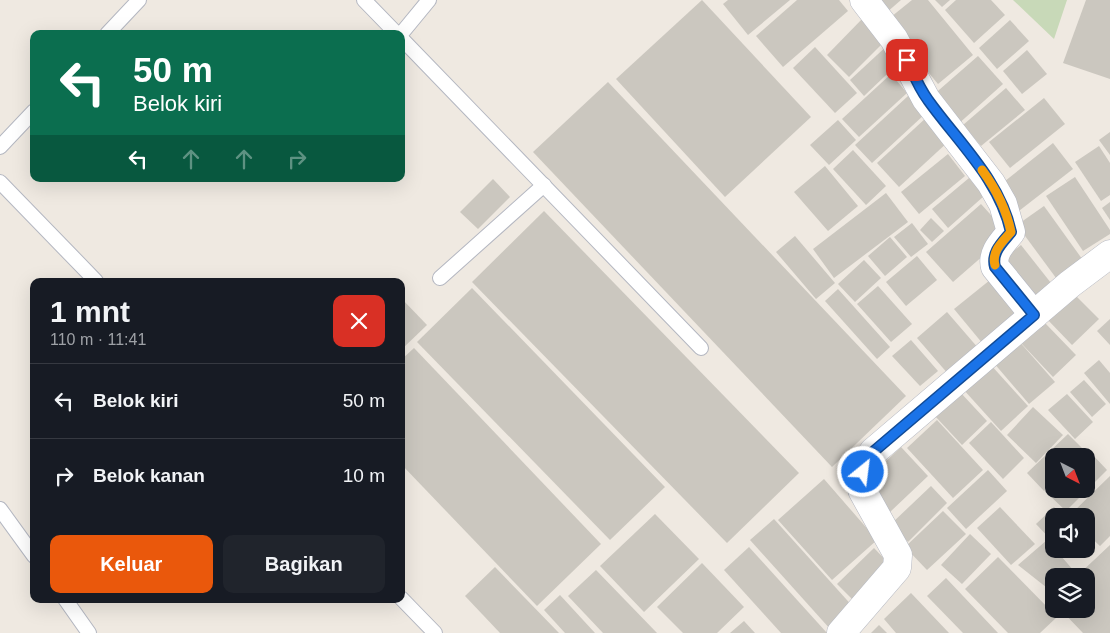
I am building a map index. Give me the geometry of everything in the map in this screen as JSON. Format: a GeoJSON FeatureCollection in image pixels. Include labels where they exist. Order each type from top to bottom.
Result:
{"type":"FeatureCollection","features":[{"type":"Feature","properties":{"kind":"street"},"geometry":{"type":"LineString","coordinates":[[864,0],[894,39],[926,99],[991,183],[1003,204],[1011,232],[996,252],[993,259],[995,267],[1034,315]]}},
{"type":"Feature","properties":{"kind":"street"},"geometry":{"type":"LineString","coordinates":[[841,633],[897,568],[898,556],[862,490],[863,472],[873,452],[1070,284],[1110,254]]}},
{"type":"Feature","properties":{"kind":"lane"},"geometry":{"type":"LineString","coordinates":[[111,30],[139,0]]}},
{"type":"Feature","properties":{"kind":"lane"},"geometry":{"type":"LineString","coordinates":[[364,0],[393,30]]}},
{"type":"Feature","properties":{"kind":"lane"},"geometry":{"type":"LineString","coordinates":[[404,30],[429,0]]}},
{"type":"Feature","properties":{"kind":"lane"},"geometry":{"type":"LineString","coordinates":[[405,42],[701,348]]}},
{"type":"Feature","properties":{"kind":"lane"},"geometry":{"type":"LineString","coordinates":[[0,147],[30,115]]}},
{"type":"Feature","properties":{"kind":"lane"},"geometry":{"type":"LineString","coordinates":[[0,182],[93,278]]}},
{"type":"Feature","properties":{"kind":"lane"},"geometry":{"type":"LineString","coordinates":[[440,278],[544,185]]}},
{"type":"Feature","properties":{"kind":"lane"},"geometry":{"type":"LineString","coordinates":[[0,509],[30,550]]}},
{"type":"Feature","properties":{"kind":"lane"},"geometry":{"type":"LineString","coordinates":[[405,602],[435,633]]}},
{"type":"Feature","properties":{"kind":"lane"},"geometry":{"type":"LineString","coordinates":[[68,603],[89,633]]}},
{"type":"Feature","properties":{"kind":"green space"},"geometry":{"type":"Polygon","coordinates":[[[1013,0],[1067,0],[1054,39],[1013,0]]]}},
{"type":"Feature","properties":{"kind":"building"},"geometry":{"type":"Polygon","coordinates":[[[702,0],[811,117],[725,197],[616,79],[702,0]]]}},
{"type":"Feature","properties":{"kind":"building"},"geometry":{"type":"Polygon","coordinates":[[[728,0],[790,0],[748,35],[723,4],[728,0]]]}},
{"type":"Feature","properties":{"kind":"building"},"geometry":{"type":"Polygon","coordinates":[[[797,0],[839,0],[848,11],[783,67],[756,36],[797,0]]]}},
{"type":"Feature","properties":{"kind":"building"},"geometry":{"type":"Polygon","coordinates":[[[874,0],[901,0],[886,13],[874,0]]]}},
{"type":"Feature","properties":{"kind":"building"},"geometry":{"type":"Polygon","coordinates":[[[912,0],[928,0],[973,55],[938,84],[886,21],[912,0]]]}},
{"type":"Feature","properties":{"kind":"building"},"geometry":{"type":"Polygon","coordinates":[[[935,0],[950,0],[942,7],[935,0]]]}},
{"type":"Feature","properties":{"kind":"building"},"geometry":{"type":"Polygon","coordinates":[[[956,0],[991,0],[1005,15],[974,43],[945,10],[956,0]]]}},
{"type":"Feature","properties":{"kind":"building"},"geometry":{"type":"Polygon","coordinates":[[[1086,0],[1110,0],[1110,79],[1063,63],[1086,0]]]}},
{"type":"Feature","properties":{"kind":"building"},"geometry":{"type":"Polygon","coordinates":[[[864,17],[887,39],[849,77],[827,55],[864,17]]]}},
{"type":"Feature","properties":{"kind":"building"},"geometry":{"type":"Polygon","coordinates":[[[1010,20],[1029,41],[997,69],[979,48],[1010,20]]]}},
{"type":"Feature","properties":{"kind":"building"},"geometry":{"type":"Polygon","coordinates":[[[890,43],[904,58],[864,96],[850,80],[890,43]]]}},
{"type":"Feature","properties":{"kind":"building"},"geometry":{"type":"Polygon","coordinates":[[[815,47],[857,93],[835,113],[793,68],[815,47]]]}},
{"type":"Feature","properties":{"kind":"building"},"geometry":{"type":"Polygon","coordinates":[[[1027,50],[1047,74],[1022,94],[1003,71],[1027,50]]]}},
{"type":"Feature","properties":{"kind":"building"},"geometry":{"type":"Polygon","coordinates":[[[978,56],[1003,84],[956,126],[931,97],[978,56]]]}},
{"type":"Feature","properties":{"kind":"building"},"geometry":{"type":"Polygon","coordinates":[[[891,74],[907,93],[859,137],[842,119],[891,74]]]}},
{"type":"Feature","properties":{"kind":"building"},"geometry":{"type":"Polygon","coordinates":[[[608,82],[906,396],[832,467],[533,152],[608,82]]]}},
{"type":"Feature","properties":{"kind":"building"},"geometry":{"type":"Polygon","coordinates":[[[1006,88],[1025,110],[981,146],[963,125],[1006,88]]]}},
{"type":"Feature","properties":{"kind":"building"},"geometry":{"type":"Polygon","coordinates":[[[908,96],[925,114],[872,163],[855,145],[908,96]]]}},
{"type":"Feature","properties":{"kind":"building"},"geometry":{"type":"Polygon","coordinates":[[[1044,98],[1065,124],[1010,168],[989,142],[1044,98]]]}},
{"type":"Feature","properties":{"kind":"building"},"geometry":{"type":"Polygon","coordinates":[[[927,117],[949,141],[899,187],[877,163],[927,117]]]}},
{"type":"Feature","properties":{"kind":"building"},"geometry":{"type":"Polygon","coordinates":[[[838,120],[856,140],[829,165],[810,145],[838,120]]]}},
{"type":"Feature","properties":{"kind":"building"},"geometry":{"type":"Polygon","coordinates":[[[1110,132],[1110,155],[1099,140],[1110,132]]]}},
{"type":"Feature","properties":{"kind":"building"},"geometry":{"type":"Polygon","coordinates":[[[1053,143],[1073,169],[1015,214],[995,189],[1053,143]]]}},
{"type":"Feature","properties":{"kind":"building"},"geometry":{"type":"Polygon","coordinates":[[[1099,146],[1110,163],[1110,195],[1101,201],[1075,162],[1099,146]]]}},
{"type":"Feature","properties":{"kind":"building"},"geometry":{"type":"Polygon","coordinates":[[[853,150],[886,186],[866,205],[833,169],[853,150]]]}},
{"type":"Feature","properties":{"kind":"building"},"geometry":{"type":"Polygon","coordinates":[[[948,154],[965,176],[919,214],[901,192],[948,154]]]}},
{"type":"Feature","properties":{"kind":"building"},"geometry":{"type":"Polygon","coordinates":[[[825,166],[858,206],[828,231],[794,192],[825,166]]]}},
{"type":"Feature","properties":{"kind":"building"},"geometry":{"type":"Polygon","coordinates":[[[1075,177],[1110,230],[1110,234],[1083,251],[1046,196],[1075,177]]]}},
{"type":"Feature","properties":{"kind":"building"},"geometry":{"type":"Polygon","coordinates":[[[969,178],[984,196],[948,228],[932,209],[969,178]]]}},
{"type":"Feature","properties":{"kind":"building"},"geometry":{"type":"Polygon","coordinates":[[[493,179],[510,197],[478,229],[460,212],[493,179]]]}},
{"type":"Feature","properties":{"kind":"building"},"geometry":{"type":"Polygon","coordinates":[[[886,193],[908,222],[834,278],[813,249],[886,193]]]}},
{"type":"Feature","properties":{"kind":"building"},"geometry":{"type":"Polygon","coordinates":[[[1110,202],[1110,220],[1102,208],[1110,202]]]}},
{"type":"Feature","properties":{"kind":"building"},"geometry":{"type":"Polygon","coordinates":[[[981,204],[1008,234],[953,282],[926,252],[981,204]]]}},
{"type":"Feature","properties":{"kind":"building"},"geometry":{"type":"Polygon","coordinates":[[[1044,206],[1085,263],[1059,282],[1017,225],[1044,206]]]}},
{"type":"Feature","properties":{"kind":"building"},"geometry":{"type":"Polygon","coordinates":[[[544,211],[799,473],[727,543],[472,282],[544,211]]]}},
{"type":"Feature","properties":{"kind":"building"},"geometry":{"type":"Polygon","coordinates":[[[931,218],[944,231],[932,242],[920,230],[931,218]]]}},
{"type":"Feature","properties":{"kind":"building"},"geometry":{"type":"Polygon","coordinates":[[[912,223],[928,244],[911,257],[894,237],[912,223]]]}},
{"type":"Feature","properties":{"kind":"building"},"geometry":{"type":"Polygon","coordinates":[[[795,236],[835,283],[816,299],[776,252],[795,236]]]}},
{"type":"Feature","properties":{"kind":"building"},"geometry":{"type":"Polygon","coordinates":[[[890,237],[907,257],[885,276],[868,256],[890,237]]]}},
{"type":"Feature","properties":{"kind":"building"},"geometry":{"type":"Polygon","coordinates":[[[1021,245],[1051,283],[1028,301],[998,263],[1021,245]]]}},
{"type":"Feature","properties":{"kind":"building"},"geometry":{"type":"Polygon","coordinates":[[[917,256],[937,280],[906,306],[886,282],[917,256]]]}},
{"type":"Feature","properties":{"kind":"building"},"geometry":{"type":"Polygon","coordinates":[[[864,260],[881,278],[855,302],[838,284],[864,260]]]}},
{"type":"Feature","properties":{"kind":"building"},"geometry":{"type":"Polygon","coordinates":[[[995,276],[1024,310],[983,344],[954,309],[995,276]]]}},
{"type":"Feature","properties":{"kind":"building"},"geometry":{"type":"Polygon","coordinates":[[[878,286],[912,324],[891,342],[857,304],[878,286]]]}},
{"type":"Feature","properties":{"kind":"building"},"geometry":{"type":"Polygon","coordinates":[[[472,288],[665,487],[610,540],[417,342],[472,288]]]}},
{"type":"Feature","properties":{"kind":"building"},"geometry":{"type":"Polygon","coordinates":[[[838,289],[890,347],[877,359],[825,301],[838,289]]]}},
{"type":"Feature","properties":{"kind":"building"},"geometry":{"type":"Polygon","coordinates":[[[1072,292],[1099,319],[1072,345],[1046,318],[1072,292]]]}},
{"type":"Feature","properties":{"kind":"building"},"geometry":{"type":"Polygon","coordinates":[[[405,302],[427,325],[405,346],[405,302]]]}},
{"type":"Feature","properties":{"kind":"building"},"geometry":{"type":"Polygon","coordinates":[[[947,312],[979,349],[949,375],[917,338],[947,312]]]}},
{"type":"Feature","properties":{"kind":"building"},"geometry":{"type":"Polygon","coordinates":[[[1110,319],[1110,345],[1097,331],[1110,319]]]}},
{"type":"Feature","properties":{"kind":"building"},"geometry":{"type":"Polygon","coordinates":[[[1044,322],[1076,355],[1053,377],[1021,343],[1044,322]]]}},
{"type":"Feature","properties":{"kind":"building"},"geometry":{"type":"Polygon","coordinates":[[[911,340],[938,371],[920,386],[892,356],[911,340]]]}},
{"type":"Feature","properties":{"kind":"building"},"geometry":{"type":"Polygon","coordinates":[[[1018,340],[1055,382],[1029,404],[993,362],[1018,340]]]}},
{"type":"Feature","properties":{"kind":"building"},"geometry":{"type":"Polygon","coordinates":[[[414,348],[601,544],[537,606],[405,468],[405,356],[414,348]]]}},
{"type":"Feature","properties":{"kind":"building"},"geometry":{"type":"Polygon","coordinates":[[[1099,360],[1110,373],[1110,404],[1084,373],[1099,360]]]}},
{"type":"Feature","properties":{"kind":"building"},"geometry":{"type":"Polygon","coordinates":[[[990,364],[1028,406],[1001,431],[963,389],[990,364]]]}},
{"type":"Feature","properties":{"kind":"building"},"geometry":{"type":"Polygon","coordinates":[[[1084,380],[1106,404],[1092,417],[1070,392],[1084,380]]]}},
{"type":"Feature","properties":{"kind":"building"},"geometry":{"type":"Polygon","coordinates":[[[960,392],[987,421],[962,445],[935,416],[960,392]]]}},
{"type":"Feature","properties":{"kind":"building"},"geometry":{"type":"Polygon","coordinates":[[[1067,394],[1093,422],[1075,439],[1048,410],[1067,394]]]}},
{"type":"Feature","properties":{"kind":"building"},"geometry":{"type":"Polygon","coordinates":[[[1033,407],[1063,435],[1050,448],[1045,448],[1045,454],[1036,463],[1007,435],[1033,407]]]}},
{"type":"Feature","properties":{"kind":"building"},"geometry":{"type":"Polygon","coordinates":[[[937,420],[983,470],[953,498],[907,448],[937,420]]]}},
{"type":"Feature","properties":{"kind":"building"},"geometry":{"type":"Polygon","coordinates":[[[991,422],[1024,458],[1003,479],[969,443],[991,422]]]}},
{"type":"Feature","properties":{"kind":"building"},"geometry":{"type":"Polygon","coordinates":[[[1068,434],[1082,448],[1053,448],[1068,434]]]}},
{"type":"Feature","properties":{"kind":"building"},"geometry":{"type":"Polygon","coordinates":[[[901,447],[928,476],[890,512],[863,483],[901,447]]]}},
{"type":"Feature","properties":{"kind":"building"},"geometry":{"type":"Polygon","coordinates":[[[1045,456],[1044,491],[1027,473],[1045,456]]]}},
{"type":"Feature","properties":{"kind":"building"},"geometry":{"type":"Polygon","coordinates":[[[1095,457],[1107,470],[1095,482],[1095,457]]]}},
{"type":"Feature","properties":{"kind":"building"},"geometry":{"type":"Polygon","coordinates":[[[988,470],[1007,491],[966,529],[947,508],[988,470]]]}},
{"type":"Feature","properties":{"kind":"building"},"geometry":{"type":"Polygon","coordinates":[[[1110,476],[1110,536],[1100,546],[1095,541],[1095,508],[1077,508],[1087,498],[1095,498],[1095,491],[1110,476]]]}},
{"type":"Feature","properties":{"kind":"building"},"geometry":{"type":"Polygon","coordinates":[[[824,479],[877,540],[832,580],[778,520],[824,479]]]}},
{"type":"Feature","properties":{"kind":"building"},"geometry":{"type":"Polygon","coordinates":[[[931,486],[947,503],[908,542],[891,524],[931,486]]]}},
{"type":"Feature","properties":{"kind":"building"},"geometry":{"type":"Polygon","coordinates":[[[1052,498],[1079,498],[1069,508],[1063,508],[1052,498]]]}},
{"type":"Feature","properties":{"kind":"building"},"geometry":{"type":"Polygon","coordinates":[[[1000,507],[1035,544],[1011,565],[977,528],[1000,507]]]}},
{"type":"Feature","properties":{"kind":"building"},"geometry":{"type":"Polygon","coordinates":[[[943,511],[966,534],[927,570],[905,547],[943,511]]]}},
{"type":"Feature","properties":{"kind":"building"},"geometry":{"type":"Polygon","coordinates":[[[655,514],[699,559],[644,612],[600,566],[655,514]]]}},
{"type":"Feature","properties":{"kind":"building"},"geometry":{"type":"Polygon","coordinates":[[[1045,516],[1045,534],[1036,524],[1045,516]]]}},
{"type":"Feature","properties":{"kind":"building"},"geometry":{"type":"Polygon","coordinates":[[[774,519],[855,609],[831,630],[750,540],[774,519]]]}},
{"type":"Feature","properties":{"kind":"building"},"geometry":{"type":"Polygon","coordinates":[[[970,534],[991,554],[962,584],[941,565],[970,534]]]}},
{"type":"Feature","properties":{"kind":"building"},"geometry":{"type":"Polygon","coordinates":[[[1045,542],[1045,558],[1063,558],[1071,568],[1045,568],[1045,586],[1018,565],[1045,542]]]}},
{"type":"Feature","properties":{"kind":"building"},"geometry":{"type":"Polygon","coordinates":[[[1110,545],[1110,633],[1083,633],[1069,618],[1095,618],[1095,568],[1086,568],[1110,545]]]}},
{"type":"Feature","properties":{"kind":"building"},"geometry":{"type":"Polygon","coordinates":[[[749,547],[827,633],[781,633],[724,570],[749,547]]]}},
{"type":"Feature","properties":{"kind":"building"},"geometry":{"type":"Polygon","coordinates":[[[874,548],[894,569],[858,605],[837,584],[874,548]]]}},
{"type":"Feature","properties":{"kind":"building"},"geometry":{"type":"Polygon","coordinates":[[[998,557],[1045,605],[1045,618],[1056,618],[1040,633],[1008,633],[965,589],[998,557]]]}},
{"type":"Feature","properties":{"kind":"building"},"geometry":{"type":"Polygon","coordinates":[[[702,563],[744,607],[717,633],[683,633],[657,607],[702,563]]]}},
{"type":"Feature","properties":{"kind":"building"},"geometry":{"type":"Polygon","coordinates":[[[495,567],[559,633],[500,633],[465,596],[495,567]]]}},
{"type":"Feature","properties":{"kind":"building"},"geometry":{"type":"Polygon","coordinates":[[[596,570],[657,633],[603,633],[568,596],[596,570]]]}},
{"type":"Feature","properties":{"kind":"building"},"geometry":{"type":"Polygon","coordinates":[[[946,578],[998,633],[963,633],[927,596],[946,578]]]}},
{"type":"Feature","properties":{"kind":"building"},"geometry":{"type":"Polygon","coordinates":[[[911,593],[949,633],[896,633],[884,619],[911,593]]]}},
{"type":"Feature","properties":{"kind":"building"},"geometry":{"type":"Polygon","coordinates":[[[560,595],[595,633],[565,633],[544,610],[560,595]]]}},
{"type":"Feature","properties":{"kind":"building"},"geometry":{"type":"Polygon","coordinates":[[[744,621],[755,633],[730,633],[744,621]]]}},
{"type":"Feature","properties":{"kind":"building"},"geometry":{"type":"Polygon","coordinates":[[[879,625],[887,633],[871,633],[879,625]]]}},
{"type":"Feature","properties":{"kind":"slow traffic"},"geometry":{"type":"LineString","coordinates":[[982,170],[1003,204],[1011,232],[996,252],[993,259],[995,265]]}},
{"type":"Feature","properties":{"kind":"route"},"geometry":{"type":"LineString","coordinates":[[863,472],[873,452],[1034,315],[995,267],[993,259],[996,252],[1011,232],[1003,204],[991,183],[926,99],[907,60]]}}]}
